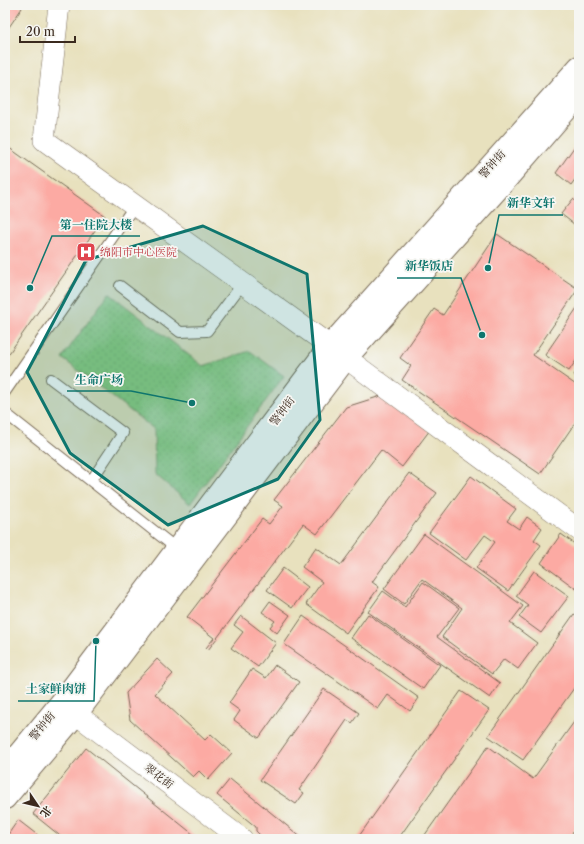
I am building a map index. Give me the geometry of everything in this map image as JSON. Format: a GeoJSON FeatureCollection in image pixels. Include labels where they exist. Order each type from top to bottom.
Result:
{"type":"FeatureCollection","features":[{"type":"Feature","properties":{"kind":"main road","name":"警钟街"},"geometry":{"type":"LineString","coordinates":[[5,771],[61,703],[177,549],[338,352],[579,67]]}},
{"type":"Feature","properties":{"kind":"main road","name":"警钟街"},"geometry":{"type":"LineString","coordinates":[[5,798],[76,714],[338,352],[502,184],[579,95]]}},
{"type":"Feature","properties":{"kind":"street"},"geometry":{"type":"LineString","coordinates":[[59,5],[44,140],[338,352],[579,530]]}},
{"type":"Feature","properties":{"kind":"street","name":"翠花街"},"geometry":{"type":"LineString","coordinates":[[76,714],[242,839]]}},
{"type":"Feature","properties":{"kind":"lane"},"geometry":{"type":"LineString","coordinates":[[5,392],[135,205]]}},
{"type":"Feature","properties":{"kind":"lane"},"geometry":{"type":"LineString","coordinates":[[120,286],[180,332],[207,331],[243,283]]}},
{"type":"Feature","properties":{"kind":"lane"},"geometry":{"type":"LineString","coordinates":[[51,380],[123,433],[91,481]]}},
{"type":"Feature","properties":{"kind":"lane"},"geometry":{"type":"LineString","coordinates":[[5,413],[177,549]]}},
{"type":"Feature","properties":{"kind":"highlighted area"},"geometry":{"type":"Polygon","coordinates":[[[203,226],[307,274],[320,420],[278,479],[168,525],[70,453],[27,372],[86,260],[203,226]]]}},
{"type":"Feature","properties":{"kind":"green space"},"geometry":{"type":"Polygon","coordinates":[[[109,293],[203,366],[250,351],[284,376],[190,504],[155,474],[154,429],[62,358],[109,293]]]}},
{"type":"Feature","properties":{"kind":"building"},"geometry":{"type":"Polygon","coordinates":[[[5,5],[18,5],[22,8],[5,33],[5,5]]]}},
{"type":"Feature","properties":{"kind":"building"},"geometry":{"type":"Polygon","coordinates":[[[579,140],[579,174],[571,185],[556,173],[579,140]]]}},
{"type":"Feature","properties":{"kind":"building"},"geometry":{"type":"Polygon","coordinates":[[[5,145],[105,216],[5,359],[5,145]]]}},
{"type":"Feature","properties":{"kind":"building"},"geometry":{"type":"Polygon","coordinates":[[[573,199],[579,204],[579,209],[576,213],[579,216],[579,228],[561,214],[573,199]]]}},
{"type":"Feature","properties":{"kind":"building"},"geometry":{"type":"Polygon","coordinates":[[[497,234],[578,289],[533,355],[579,387],[579,417],[540,474],[402,380],[411,366],[400,358],[434,309],[443,315],[497,234]]]}},
{"type":"Feature","properties":{"kind":"building"},"geometry":{"type":"Polygon","coordinates":[[[577,308],[579,309],[579,356],[569,371],[545,355],[577,308]]]}},
{"type":"Feature","properties":{"kind":"building"},"geometry":{"type":"Polygon","coordinates":[[[579,367],[579,379],[574,375],[579,367]]]}},
{"type":"Feature","properties":{"kind":"building"},"geometry":{"type":"Polygon","coordinates":[[[384,395],[430,430],[402,467],[381,450],[317,534],[303,524],[208,650],[206,648],[214,638],[187,617],[262,519],[269,524],[283,506],[274,500],[346,407],[384,395]]]}},
{"type":"Feature","properties":{"kind":"building"},"geometry":{"type":"Polygon","coordinates":[[[409,473],[437,493],[372,582],[379,587],[346,633],[306,604],[322,582],[302,567],[316,547],[341,565],[409,473]]]}},
{"type":"Feature","properties":{"kind":"building"},"geometry":{"type":"Polygon","coordinates":[[[471,476],[516,509],[507,521],[519,529],[527,517],[542,528],[534,540],[541,545],[508,591],[476,568],[495,542],[485,535],[466,560],[429,533],[471,476]]]}},
{"type":"Feature","properties":{"kind":"building"},"geometry":{"type":"Polygon","coordinates":[[[424,534],[523,606],[510,623],[537,643],[518,669],[504,659],[492,674],[442,637],[462,608],[422,579],[404,604],[384,589],[424,534]]]}},
{"type":"Feature","properties":{"kind":"building"},"geometry":{"type":"Polygon","coordinates":[[[561,534],[579,547],[579,591],[541,563],[561,534]]]}},
{"type":"Feature","properties":{"kind":"building"},"geometry":{"type":"Polygon","coordinates":[[[283,568],[308,587],[292,608],[267,590],[283,568]]]}},
{"type":"Feature","properties":{"kind":"building"},"geometry":{"type":"Polygon","coordinates":[[[534,571],[569,596],[541,633],[519,617],[528,605],[516,596],[534,571]]]}},
{"type":"Feature","properties":{"kind":"building"},"geometry":{"type":"Polygon","coordinates":[[[423,582],[459,608],[437,637],[500,683],[490,698],[368,612],[383,591],[405,607],[423,582]]]}},
{"type":"Feature","properties":{"kind":"building"},"geometry":{"type":"Polygon","coordinates":[[[270,601],[290,615],[277,633],[270,627],[275,621],[262,612],[270,601]]]}},
{"type":"Feature","properties":{"kind":"building"},"geometry":{"type":"Polygon","coordinates":[[[368,614],[440,665],[423,689],[351,638],[368,614]]]}},
{"type":"Feature","properties":{"kind":"building"},"geometry":{"type":"Polygon","coordinates":[[[574,614],[579,617],[579,681],[523,760],[488,736],[574,614]]]}},
{"type":"Feature","properties":{"kind":"building"},"geometry":{"type":"Polygon","coordinates":[[[241,616],[276,643],[258,667],[231,648],[243,632],[234,625],[241,616]]]}},
{"type":"Feature","properties":{"kind":"building"},"geometry":{"type":"Polygon","coordinates":[[[303,616],[419,698],[410,711],[388,695],[378,709],[284,644],[303,616]]]}},
{"type":"Feature","properties":{"kind":"building"},"geometry":{"type":"Polygon","coordinates":[[[157,659],[173,674],[155,694],[205,740],[211,734],[232,753],[208,780],[199,771],[193,777],[130,720],[126,693],[157,659]]]}},
{"type":"Feature","properties":{"kind":"building"},"geometry":{"type":"Polygon","coordinates":[[[275,665],[299,682],[259,738],[234,720],[240,711],[229,703],[252,669],[266,678],[275,665]]]}},
{"type":"Feature","properties":{"kind":"building"},"geometry":{"type":"Polygon","coordinates":[[[324,689],[359,713],[352,723],[347,720],[299,790],[304,793],[296,804],[260,780],[324,689]]]}},
{"type":"Feature","properties":{"kind":"building"},"geometry":{"type":"Polygon","coordinates":[[[461,691],[489,710],[398,839],[357,839],[461,691]]]}},
{"type":"Feature","properties":{"kind":"building"},"geometry":{"type":"Polygon","coordinates":[[[579,715],[579,824],[568,839],[422,839],[488,746],[533,779],[579,715]]]}},
{"type":"Feature","properties":{"kind":"building"},"geometry":{"type":"Polygon","coordinates":[[[86,748],[199,839],[64,839],[33,814],[86,748]]]}},
{"type":"Feature","properties":{"kind":"building"},"geometry":{"type":"Polygon","coordinates":[[[230,779],[303,839],[264,839],[256,831],[256,827],[217,795],[230,779]]]}},
{"type":"Feature","properties":{"kind":"building"},"geometry":{"type":"Polygon","coordinates":[[[18,820],[40,837],[38,839],[5,839],[18,820]]]}},
{"type":"Feature","properties":{"kind":"place","name":"绵阳市中心医院"},"geometry":{"type":"Point","coordinates":[86,252]}},
{"type":"Feature","properties":{"kind":"place","name":"新华文轩"},"geometry":{"type":"Point","coordinates":[488,268]}},
{"type":"Feature","properties":{"kind":"place","name":"第一住院大楼"},"geometry":{"type":"Point","coordinates":[30,288]}},
{"type":"Feature","properties":{"kind":"place","name":"新华饭店"},"geometry":{"type":"Point","coordinates":[482,335]}},
{"type":"Feature","properties":{"kind":"place","name":"生命广场"},"geometry":{"type":"Point","coordinates":[192,403]}},
{"type":"Feature","properties":{"kind":"place","name":"土家鲜肉饼"},"geometry":{"type":"Point","coordinates":[96,641]}}]}
